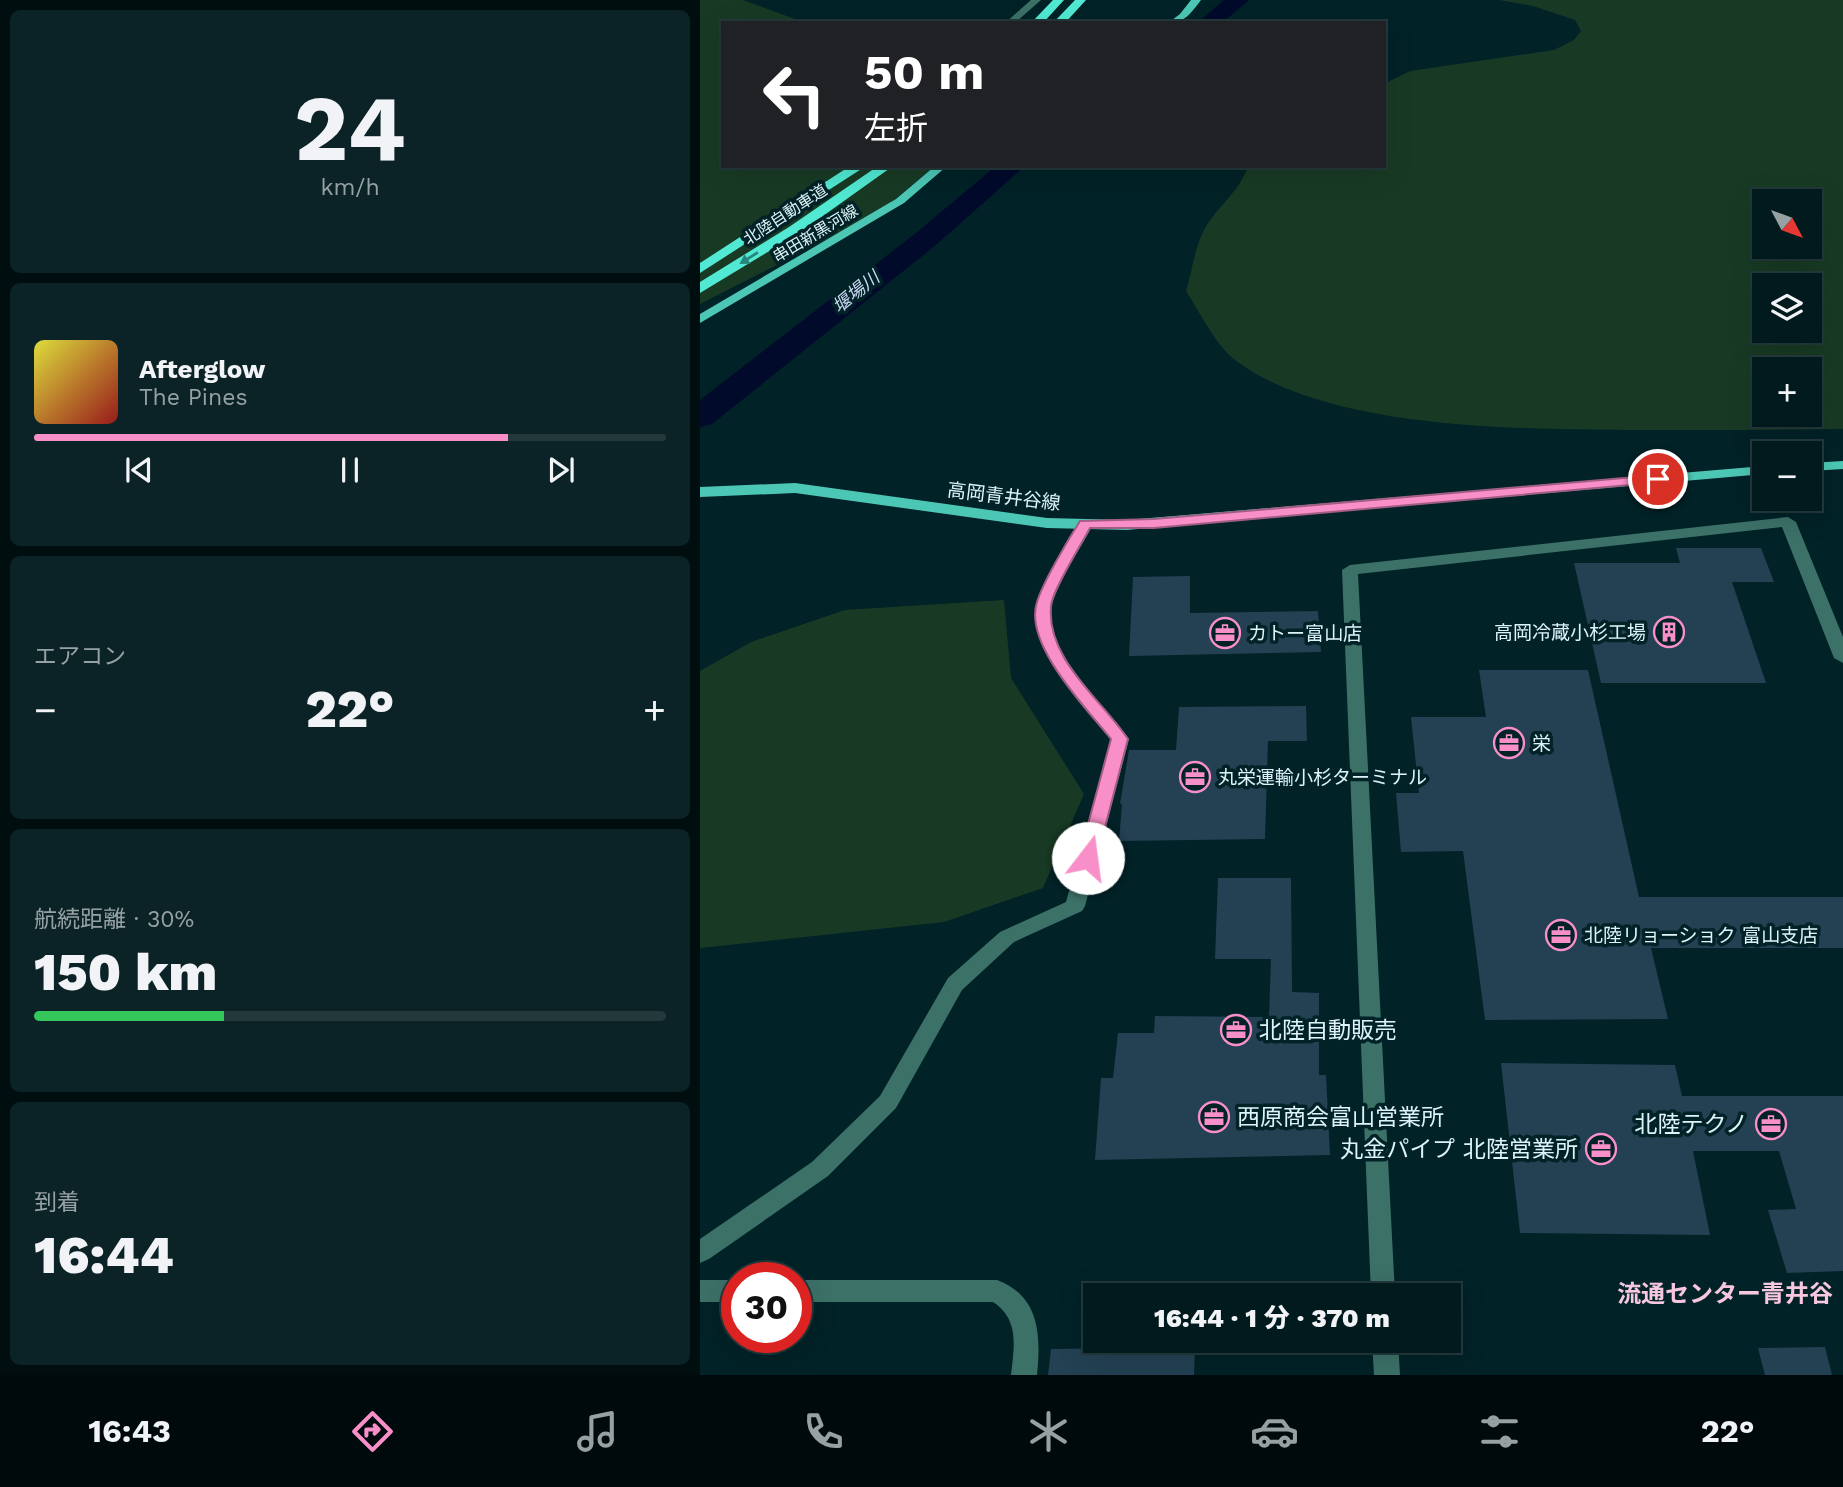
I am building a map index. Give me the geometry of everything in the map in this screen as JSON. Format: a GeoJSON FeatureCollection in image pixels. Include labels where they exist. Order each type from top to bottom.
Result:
{"type":"FeatureCollection","features":[{"type":"Feature","properties":{"kind":"highway"},"geometry":{"type":"LineString","coordinates":[[1038,21],[1059,0]]}},
{"type":"Feature","properties":{"kind":"highway"},"geometry":{"type":"LineString","coordinates":[[1060,21],[1081,0]]}},
{"type":"Feature","properties":{"kind":"highway","name":"北陸自動車道"},"geometry":{"type":"LineString","coordinates":[[700,269],[857,168]]}},
{"type":"Feature","properties":{"kind":"highway","name":"北陸自動車道"},"geometry":{"type":"LineString","coordinates":[[700,288],[794,230],[884,168]]}},
{"type":"Feature","properties":{"kind":"main road"},"geometry":{"type":"LineString","coordinates":[[1175,21],[1196,0]]}},
{"type":"Feature","properties":{"kind":"main road","name":"串田新黒河線"},"geometry":{"type":"LineString","coordinates":[[700,319],[900,201],[940,168]]}},
{"type":"Feature","properties":{"kind":"main road"},"geometry":{"type":"LineString","coordinates":[[1822,466],[1843,465]]}},
{"type":"Feature","properties":{"kind":"main road","name":"高岡青井谷線"},"geometry":{"type":"LineString","coordinates":[[700,492],[795,488],[1047,523],[1154,523],[1752,471]]}},
{"type":"Feature","properties":{"kind":"street"},"geometry":{"type":"LineString","coordinates":[[1011,21],[1036,0]]}},
{"type":"Feature","properties":{"kind":"street"},"geometry":{"type":"LineString","coordinates":[[1382,1283],[1350,570],[1788,522],[1843,658]]}},
{"type":"Feature","properties":{"kind":"street"},"geometry":{"type":"LineString","coordinates":[[700,1252],[820,1168],[888,1102],[955,984],[1007,936],[1075,906],[1120,739],[1063,668],[1045,631],[1043,604],[1085,524]]}},
{"type":"Feature","properties":{"kind":"street"},"geometry":{"type":"LineString","coordinates":[[812,1291],[997,1290],[1016,1300],[1029,1331],[1024,1375]]}},
{"type":"Feature","properties":{"kind":"street"},"geometry":{"type":"LineString","coordinates":[[700,1291],[721,1291]]}},
{"type":"Feature","properties":{"kind":"street"},"geometry":{"type":"LineString","coordinates":[[1386,1353],[1387,1375]]}},
{"type":"Feature","properties":{"kind":"green space"},"geometry":{"type":"Polygon","coordinates":[[[700,0],[743,0],[801,21],[721,21],[721,168],[933,168],[877,214],[700,304],[700,0]]]}},
{"type":"Feature","properties":{"kind":"green space"},"geometry":{"type":"Polygon","coordinates":[[[1499,0],[1843,0],[1843,429],[1581,430],[1477,426],[1423,420],[1369,412],[1319,400],[1273,383],[1228,354],[1186,291],[1205,228],[1240,183],[1247,168],[1386,168],[1386,83],[1410,71],[1554,50],[1574,40],[1581,31],[1575,20],[1533,6],[1499,0]]]}},
{"type":"Feature","properties":{"kind":"green space"},"geometry":{"type":"Polygon","coordinates":[[[1004,600],[1011,678],[1084,794],[1043,888],[944,922],[700,948],[700,671],[751,642],[845,610],[1004,600]]]}},
{"type":"Feature","properties":{"kind":"building","name":"高岡冷蔵小杉工場"},"geometry":{"type":"Polygon","coordinates":[[[1676,548],[1761,548],[1774,582],[1732,582],[1766,683],[1601,683],[1574,563],[1680,563],[1676,548]]]}},
{"type":"Feature","properties":{"kind":"building","name":"カトー富山店"},"geometry":{"type":"Polygon","coordinates":[[[1190,576],[1190,613],[1318,611],[1321,652],[1129,656],[1133,577],[1190,576]]]}},
{"type":"Feature","properties":{"kind":"building"},"geometry":{"type":"Polygon","coordinates":[[[1479,670],[1588,670],[1639,897],[1843,897],[1843,948],[1651,948],[1668,1019],[1485,1020],[1463,851],[1401,852],[1396,793],[1419,793],[1411,717],[1486,717],[1479,670]]]}},
{"type":"Feature","properties":{"kind":"building"},"geometry":{"type":"Polygon","coordinates":[[[1306,706],[1307,741],[1268,741],[1265,839],[1119,841],[1120,804],[1129,750],[1176,750],[1179,707],[1306,706]]]}},
{"type":"Feature","properties":{"kind":"building"},"geometry":{"type":"Polygon","coordinates":[[[1218,878],[1291,878],[1292,992],[1319,993],[1319,1075],[1326,1075],[1330,1155],[1095,1160],[1101,1078],[1113,1078],[1118,1033],[1154,1033],[1155,1016],[1269,1017],[1271,959],[1215,959],[1218,878]]]}},
{"type":"Feature","properties":{"kind":"building","name":"丸金パイプ 北陸営業所"},"geometry":{"type":"Polygon","coordinates":[[[1501,1063],[1675,1065],[1682,1096],[1843,1096],[1843,1271],[1787,1273],[1768,1210],[1796,1209],[1779,1151],[1693,1151],[1710,1235],[1520,1233],[1501,1063]]]}},
{"type":"Feature","properties":{"kind":"building"},"geometry":{"type":"Polygon","coordinates":[[[1825,1347],[1832,1375],[1765,1375],[1758,1348],[1825,1347]]]}},
{"type":"Feature","properties":{"kind":"building"},"geometry":{"type":"Polygon","coordinates":[[[1051,1349],[1083,1349],[1083,1353],[1195,1353],[1194,1375],[1048,1375],[1051,1349]]]}},
{"type":"Feature","properties":{"kind":"waterway","name":"堰場川"},"geometry":{"type":"LineString","coordinates":[[1211,21],[1238,0]]}},
{"type":"Feature","properties":{"kind":"waterway","name":"堰場川"},"geometry":{"type":"LineString","coordinates":[[700,417],[926,239],[1010,168]]}},
{"type":"Feature","properties":{"kind":"place","name":"高岡冷蔵小杉工場"},"geometry":{"type":"Point","coordinates":[1669,632]}},
{"type":"Feature","properties":{"kind":"place","name":"カトー富山店"},"geometry":{"type":"Point","coordinates":[1225,633]}},
{"type":"Feature","properties":{"kind":"place","name":"栄"},"geometry":{"type":"Point","coordinates":[1509,743]}},
{"type":"Feature","properties":{"kind":"place","name":"丸栄運輸小杉ターミナル"},"geometry":{"type":"Point","coordinates":[1195,777]}},
{"type":"Feature","properties":{"kind":"place","name":"北陸リョーショク 富山支店"},"geometry":{"type":"Point","coordinates":[1561,935]}},
{"type":"Feature","properties":{"kind":"place","name":"北陸自動販売"},"geometry":{"type":"Point","coordinates":[1236,1030]}},
{"type":"Feature","properties":{"kind":"place","name":"西原商会富山営業所"},"geometry":{"type":"Point","coordinates":[1214,1117]}},
{"type":"Feature","properties":{"kind":"place","name":"北陸テクノ"},"geometry":{"type":"Point","coordinates":[1771,1124]}},
{"type":"Feature","properties":{"kind":"place","name":"丸金パイプ 北陸営業所"},"geometry":{"type":"Point","coordinates":[1601,1149]}},
{"type":"Feature","properties":{"kind":"district","name":"流通センター青井谷"},"geometry":{"type":"Point","coordinates":[1725,1294]}},
{"type":"Feature","properties":{"kind":"route"},"geometry":{"type":"LineString","coordinates":[[1088,858],[1120,739],[1063,668],[1045,631],[1043,604],[1085,524],[1154,523],[1658,479]]}}]}
